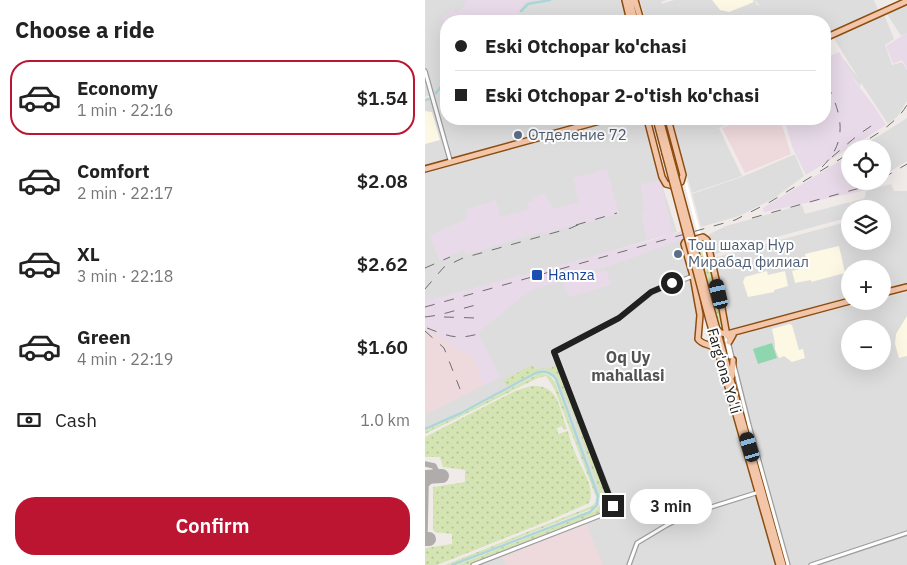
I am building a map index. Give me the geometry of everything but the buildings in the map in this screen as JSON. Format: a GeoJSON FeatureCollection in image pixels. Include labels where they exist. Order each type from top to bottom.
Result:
{"type":"FeatureCollection","features":[{"type":"Feature","properties":{"kind":"main road"},"geometry":{"type":"LineString","coordinates":[[625,0],[629,15]]}},
{"type":"Feature","properties":{"kind":"main road"},"geometry":{"type":"LineString","coordinates":[[630,0],[634,15]]}},
{"type":"Feature","properties":{"kind":"main road"},"geometry":{"type":"LineString","coordinates":[[635,0],[639,15]]}},
{"type":"Feature","properties":{"kind":"main road"},"geometry":{"type":"LineString","coordinates":[[831,35],[907,1]]}},
{"type":"Feature","properties":{"kind":"main road"},"geometry":{"type":"LineString","coordinates":[[425,168],[579,125]]}},
{"type":"Feature","properties":{"kind":"main road"},"geometry":{"type":"LineString","coordinates":[[648,125],[665,182],[672,186],[679,184],[683,180],[683,173],[670,125]]}},
{"type":"Feature","properties":{"kind":"main road"},"geometry":{"type":"LineString","coordinates":[[653,143],[657,136],[654,125]]}},
{"type":"Feature","properties":{"kind":"main road","name":"Farg'ona Yo'li"},"geometry":{"type":"LineString","coordinates":[[657,125],[665,144]]}},
{"type":"Feature","properties":{"kind":"main road","name":"Farg'ona Yo'li"},"geometry":{"type":"LineString","coordinates":[[663,125],[667,153],[714,330],[786,565]]}},
{"type":"Feature","properties":{"kind":"main road"},"geometry":{"type":"LineString","coordinates":[[653,143],[665,144]]}},
{"type":"Feature","properties":{"kind":"main road"},"geometry":{"type":"LineString","coordinates":[[719,354],[712,345],[701,343],[697,338],[700,318],[693,276],[685,247],[688,244],[702,240],[707,243],[730,335]]}},
{"type":"Feature","properties":{"kind":"main road"},"geometry":{"type":"LineString","coordinates":[[891,292],[907,288]]}},
{"type":"Feature","properties":{"kind":"main road","name":"Farg'ona Yo'li"},"geometry":{"type":"LineString","coordinates":[[719,294],[730,335]]}},
{"type":"Feature","properties":{"kind":"main road"},"geometry":{"type":"LineString","coordinates":[[730,335],[841,304]]}},
{"type":"Feature","properties":{"kind":"main road"},"geometry":{"type":"LineString","coordinates":[[701,343],[709,341],[714,330],[730,335],[841,305]]}},
{"type":"Feature","properties":{"kind":"main road"},"geometry":{"type":"LineString","coordinates":[[726,325],[730,335]]}},
{"type":"Feature","properties":{"kind":"main road","name":"Farg'ona Yo'li"},"geometry":{"type":"LineString","coordinates":[[714,330],[719,354],[779,565]]}},
{"type":"Feature","properties":{"kind":"main road"},"geometry":{"type":"LineString","coordinates":[[733,363],[732,374],[736,401]]}},
{"type":"Feature","properties":{"kind":"street"},"geometry":{"type":"LineString","coordinates":[[425,71],[450,161]]}},
{"type":"Feature","properties":{"kind":"street"},"geometry":{"type":"LineString","coordinates":[[473,565],[612,510],[613,504],[554,352],[619,318],[651,292],[693,276]]}},
{"type":"Feature","properties":{"kind":"street","name":"Farg'ona Yo'li"},"geometry":{"type":"LineString","coordinates":[[730,335],[733,363],[786,565]]}},
{"type":"Feature","properties":{"kind":"street","name":"Farg'ona Yo'li"},"geometry":{"type":"LineString","coordinates":[[730,335],[733,363],[739,384]]}},
{"type":"Feature","properties":{"kind":"street"},"geometry":{"type":"LineString","coordinates":[[629,565],[637,543],[667,525],[689,514],[759,492]]}},
{"type":"Feature","properties":{"kind":"street"},"geometry":{"type":"LineString","coordinates":[[811,565],[907,534]]}},
{"type":"Feature","properties":{"kind":"shaded area"},"geometry":{"type":"Polygon","coordinates":[[[425,0],[625,0],[629,15],[440,15],[440,125],[577,125],[425,167],[425,100],[432,96],[425,97],[425,74],[429,84],[425,69],[425,0]]]}},
{"type":"Feature","properties":{"kind":"shaded area"},"geometry":{"type":"Polygon","coordinates":[[[466,0],[529,0],[523,4],[516,15],[446,15],[453,9],[456,13],[464,6],[466,0]]]}},
{"type":"Feature","properties":{"kind":"shaded area"},"geometry":{"type":"Polygon","coordinates":[[[640,0],[666,0],[661,2],[662,4],[674,0],[755,0],[874,0],[879,12],[831,32],[831,15],[644,15],[640,0]]]}},
{"type":"Feature","properties":{"kind":"shaded area"},"geometry":{"type":"Polygon","coordinates":[[[712,0],[753,0],[754,2],[729,12],[720,10],[712,0]]]}},
{"type":"Feature","properties":{"kind":"shaded area"},"geometry":{"type":"Polygon","coordinates":[[[907,3],[907,33],[901,36],[887,14],[907,3]]]}},
{"type":"Feature","properties":{"kind":"shaded area"},"geometry":{"type":"Polygon","coordinates":[[[884,14],[894,39],[885,45],[892,65],[902,62],[907,70],[907,101],[897,117],[888,124],[861,83],[860,87],[843,61],[846,62],[859,79],[833,37],[884,14]]]}},
{"type":"Feature","properties":{"kind":"shaded area"},"geometry":{"type":"Polygon","coordinates":[[[907,33],[907,69],[902,60],[893,64],[886,46],[907,33]]]}},
{"type":"Feature","properties":{"kind":"shaded area"},"geometry":{"type":"Polygon","coordinates":[[[839,52],[857,84],[886,125],[862,140],[841,140],[841,153],[806,175],[793,149],[786,125],[831,125],[831,55],[839,52]]]}},
{"type":"Feature","properties":{"kind":"shaded area"},"geometry":{"type":"Polygon","coordinates":[[[425,111],[432,112],[440,140],[425,144],[425,111]]]}},
{"type":"Feature","properties":{"kind":"shaded area"},"geometry":{"type":"Polygon","coordinates":[[[907,118],[907,161],[891,171],[891,140],[872,140],[907,118]]]}},
{"type":"Feature","properties":{"kind":"shaded area"},"geometry":{"type":"Polygon","coordinates":[[[591,125],[645,125],[677,232],[425,305],[425,171],[591,125]]]}},
{"type":"Feature","properties":{"kind":"shaded area"},"geometry":{"type":"Polygon","coordinates":[[[673,125],[726,125],[694,138],[719,128],[742,176],[692,193],[673,125]]]}},
{"type":"Feature","properties":{"kind":"shaded area"},"geometry":{"type":"Polygon","coordinates":[[[729,125],[782,125],[791,154],[745,173],[722,128],[729,125]]]}},
{"type":"Feature","properties":{"kind":"shaded area"},"geometry":{"type":"Polygon","coordinates":[[[795,155],[804,176],[773,199],[739,216],[701,227],[692,194],[744,176],[795,155]]]}},
{"type":"Feature","properties":{"kind":"shaded area"},"geometry":{"type":"Polygon","coordinates":[[[841,160],[841,190],[866,190],[764,212],[763,208],[841,160]]]}},
{"type":"Feature","properties":{"kind":"shaded area"},"geometry":{"type":"Polygon","coordinates":[[[607,169],[619,214],[542,234],[541,232],[466,255],[464,250],[439,261],[430,235],[464,220],[467,215],[467,209],[496,200],[501,217],[529,209],[528,202],[533,201],[532,198],[545,193],[553,209],[579,202],[573,178],[607,169]]]}},
{"type":"Feature","properties":{"kind":"shaded area"},"geometry":{"type":"Polygon","coordinates":[[[660,180],[673,234],[682,231],[684,239],[606,267],[529,291],[478,333],[500,377],[484,385],[472,355],[460,351],[425,329],[425,301],[667,236],[647,240],[641,214],[644,213],[641,184],[660,180]]]}},
{"type":"Feature","properties":{"kind":"shaded area"},"geometry":{"type":"Polygon","coordinates":[[[891,184],[894,191],[907,191],[907,284],[891,288],[891,260],[841,260],[841,300],[740,329],[732,330],[728,328],[713,258],[841,223],[841,250],[891,250],[891,200],[858,200],[865,198],[866,191],[891,190],[891,184]]]}},
{"type":"Feature","properties":{"kind":"shaded area"},"geometry":{"type":"Polygon","coordinates":[[[841,204],[841,219],[715,254],[712,252],[708,235],[726,226],[802,205],[805,214],[841,204]]]}},
{"type":"Feature","properties":{"kind":"shaded area","name":"Oq Uy mahallasi"},"geometry":{"type":"Polygon","coordinates":[[[683,238],[693,276],[700,315],[697,337],[715,348],[777,565],[473,565],[610,512],[617,511],[612,510],[612,504],[598,496],[556,379],[550,373],[543,371],[425,429],[425,309],[683,238]]]}},
{"type":"Feature","properties":{"kind":"shaded area"},"geometry":{"type":"Polygon","coordinates":[[[839,246],[842,260],[841,274],[811,282],[811,280],[795,283],[792,271],[807,267],[805,254],[839,246]]]}},
{"type":"Feature","properties":{"kind":"shaded area"},"geometry":{"type":"Polygon","coordinates":[[[606,270],[611,285],[568,297],[563,282],[606,270]]]}},
{"type":"Feature","properties":{"kind":"shaded area"},"geometry":{"type":"Polygon","coordinates":[[[767,271],[768,275],[785,271],[788,286],[774,290],[774,292],[748,297],[743,282],[745,277],[767,271]]]}},
{"type":"Feature","properties":{"kind":"shaded area"},"geometry":{"type":"Polygon","coordinates":[[[907,292],[907,565],[811,565],[823,560],[807,565],[790,565],[746,411],[730,342],[735,336],[841,308],[841,310],[891,310],[891,296],[907,292]]]}},
{"type":"Feature","properties":{"kind":"shaded area"},"geometry":{"type":"Polygon","coordinates":[[[907,316],[907,356],[899,358],[895,344],[896,334],[907,316]]]}},
{"type":"Feature","properties":{"kind":"shaded area"},"geometry":{"type":"Polygon","coordinates":[[[789,324],[792,325],[799,350],[803,349],[805,358],[792,362],[784,356],[779,358],[775,349],[772,329],[789,324]]]}},
{"type":"Feature","properties":{"kind":"shaded area"},"geometry":{"type":"Polygon","coordinates":[[[426,330],[428,332],[431,331],[460,351],[472,355],[484,385],[425,415],[426,330]]]}},
{"type":"Feature","properties":{"kind":"shaded area"},"geometry":{"type":"Polygon","coordinates":[[[586,524],[603,565],[506,565],[502,557],[586,524]]]}},
{"type":"Feature","properties":{"kind":"green space"},"geometry":{"type":"Polygon","coordinates":[[[704,241],[723,330],[719,325],[697,243],[704,241]]]}},
{"type":"Feature","properties":{"kind":"green space"},"geometry":{"type":"Polygon","coordinates":[[[772,343],[777,358],[758,364],[753,349],[772,343]]]}},
{"type":"Feature","properties":{"kind":"green space"},"geometry":{"type":"Polygon","coordinates":[[[556,364],[611,504],[610,509],[468,565],[457,565],[593,512],[600,505],[602,498],[574,416],[556,375],[547,370],[541,370],[505,387],[506,385],[503,380],[532,365],[535,369],[551,368],[556,364]]]}},
{"type":"Feature","properties":{"kind":"green space"},"geometry":{"type":"Polygon","coordinates":[[[540,373],[549,375],[555,382],[597,495],[596,504],[591,509],[445,565],[592,506],[595,503],[596,497],[554,388],[546,376],[538,378],[425,434],[425,431],[540,373]]]}},
{"type":"Feature","properties":{"kind":"green space"},"geometry":{"type":"Polygon","coordinates":[[[531,386],[540,386],[547,389],[557,398],[567,429],[564,430],[562,426],[557,428],[558,434],[568,431],[574,451],[590,485],[591,497],[589,503],[437,565],[425,565],[425,548],[452,544],[452,534],[435,532],[433,529],[433,487],[465,482],[465,470],[443,467],[440,457],[425,457],[425,437],[515,391],[531,386]]]}},
{"type":"Feature","properties":{"kind":"pier"},"geometry":{"type":"Polygon","coordinates":[[[684,182],[687,182],[708,261],[705,262],[684,182]]]}},
{"type":"Feature","properties":{"kind":"waterway"},"geometry":{"type":"LineString","coordinates":[[521,11],[528,4],[550,0]]}},
{"type":"Feature","properties":{"kind":"waterway"},"geometry":{"type":"LineString","coordinates":[[436,93],[440,88]]}},
{"type":"Feature","properties":{"kind":"waterway"},"geometry":{"type":"LineString","coordinates":[[425,100],[429,99]]}},
{"type":"Feature","properties":{"kind":"waterway"},"geometry":{"type":"LineString","coordinates":[[425,429],[461,413],[534,374],[540,372],[549,373],[556,379],[598,496],[597,505],[590,512],[452,565]]}},
{"type":"Feature","properties":{"kind":"taxiway"},"geometry":{"type":"LineString","coordinates":[[425,464],[434,466],[437,472],[436,476],[426,485],[425,532]]}},
{"type":"Feature","properties":{"kind":"runway"},"geometry":{"type":"LineString","coordinates":[[425,477],[442,476]]}},
{"type":"Feature","properties":{"kind":"railway"},"geometry":{"type":"LineString","coordinates":[[822,167],[837,146],[840,135],[838,113],[831,93]]}},
{"type":"Feature","properties":{"kind":"railway"},"geometry":{"type":"LineString","coordinates":[[868,140],[890,124],[907,105]]}},
{"type":"Feature","properties":{"kind":"railway"},"geometry":{"type":"LineString","coordinates":[[832,157],[874,124]]}},
{"type":"Feature","properties":{"kind":"railway"},"geometry":{"type":"LineString","coordinates":[[425,307],[735,220],[770,202],[841,159]]}},
{"type":"Feature","properties":{"kind":"railway"},"geometry":{"type":"LineString","coordinates":[[891,173],[907,164]]}},
{"type":"Feature","properties":{"kind":"railway"},"geometry":{"type":"LineString","coordinates":[[752,218],[853,190]]}},
{"type":"Feature","properties":{"kind":"railway"},"geometry":{"type":"LineString","coordinates":[[576,225],[617,213]]}},
{"type":"Feature","properties":{"kind":"railway"},"geometry":{"type":"LineString","coordinates":[[425,289],[444,267],[463,258],[571,228],[582,223]]}},
{"type":"Feature","properties":{"kind":"railway"},"geometry":{"type":"LineString","coordinates":[[425,268],[450,257]]}},
{"type":"Feature","properties":{"kind":"railway"},"geometry":{"type":"LineString","coordinates":[[425,317],[483,303]]}},
{"type":"Feature","properties":{"kind":"railway"},"geometry":{"type":"LineString","coordinates":[[444,317],[476,318]]}},
{"type":"Feature","properties":{"kind":"railway"},"geometry":{"type":"LineString","coordinates":[[427,328],[452,336],[464,337],[478,334]]}},
{"type":"Feature","properties":{"kind":"railway"},"geometry":{"type":"LineString","coordinates":[[425,331],[444,348],[460,389]]}},
{"type":"Feature","properties":{"kind":"place","name":"Отделение 72"},"geometry":{"type":"Point","coordinates":[518,135]}},
{"type":"Feature","properties":{"kind":"place","name":"Тош шахар Нур Мирабад филиал"},"geometry":{"type":"Point","coordinates":[678,254]}},
{"type":"Feature","properties":{"kind":"place","name":"Hamza"},"geometry":{"type":"Point","coordinates":[537,275]}},
{"type":"Feature","properties":{"kind":"district","name":"Oq Uy mahallasi"},"geometry":{"type":"Point","coordinates":[628,366]}},
{"type":"Feature","properties":{"kind":"route"},"geometry":{"type":"LineString","coordinates":[[613,506],[554,352],[619,318],[651,292],[672,283]]}}]}
